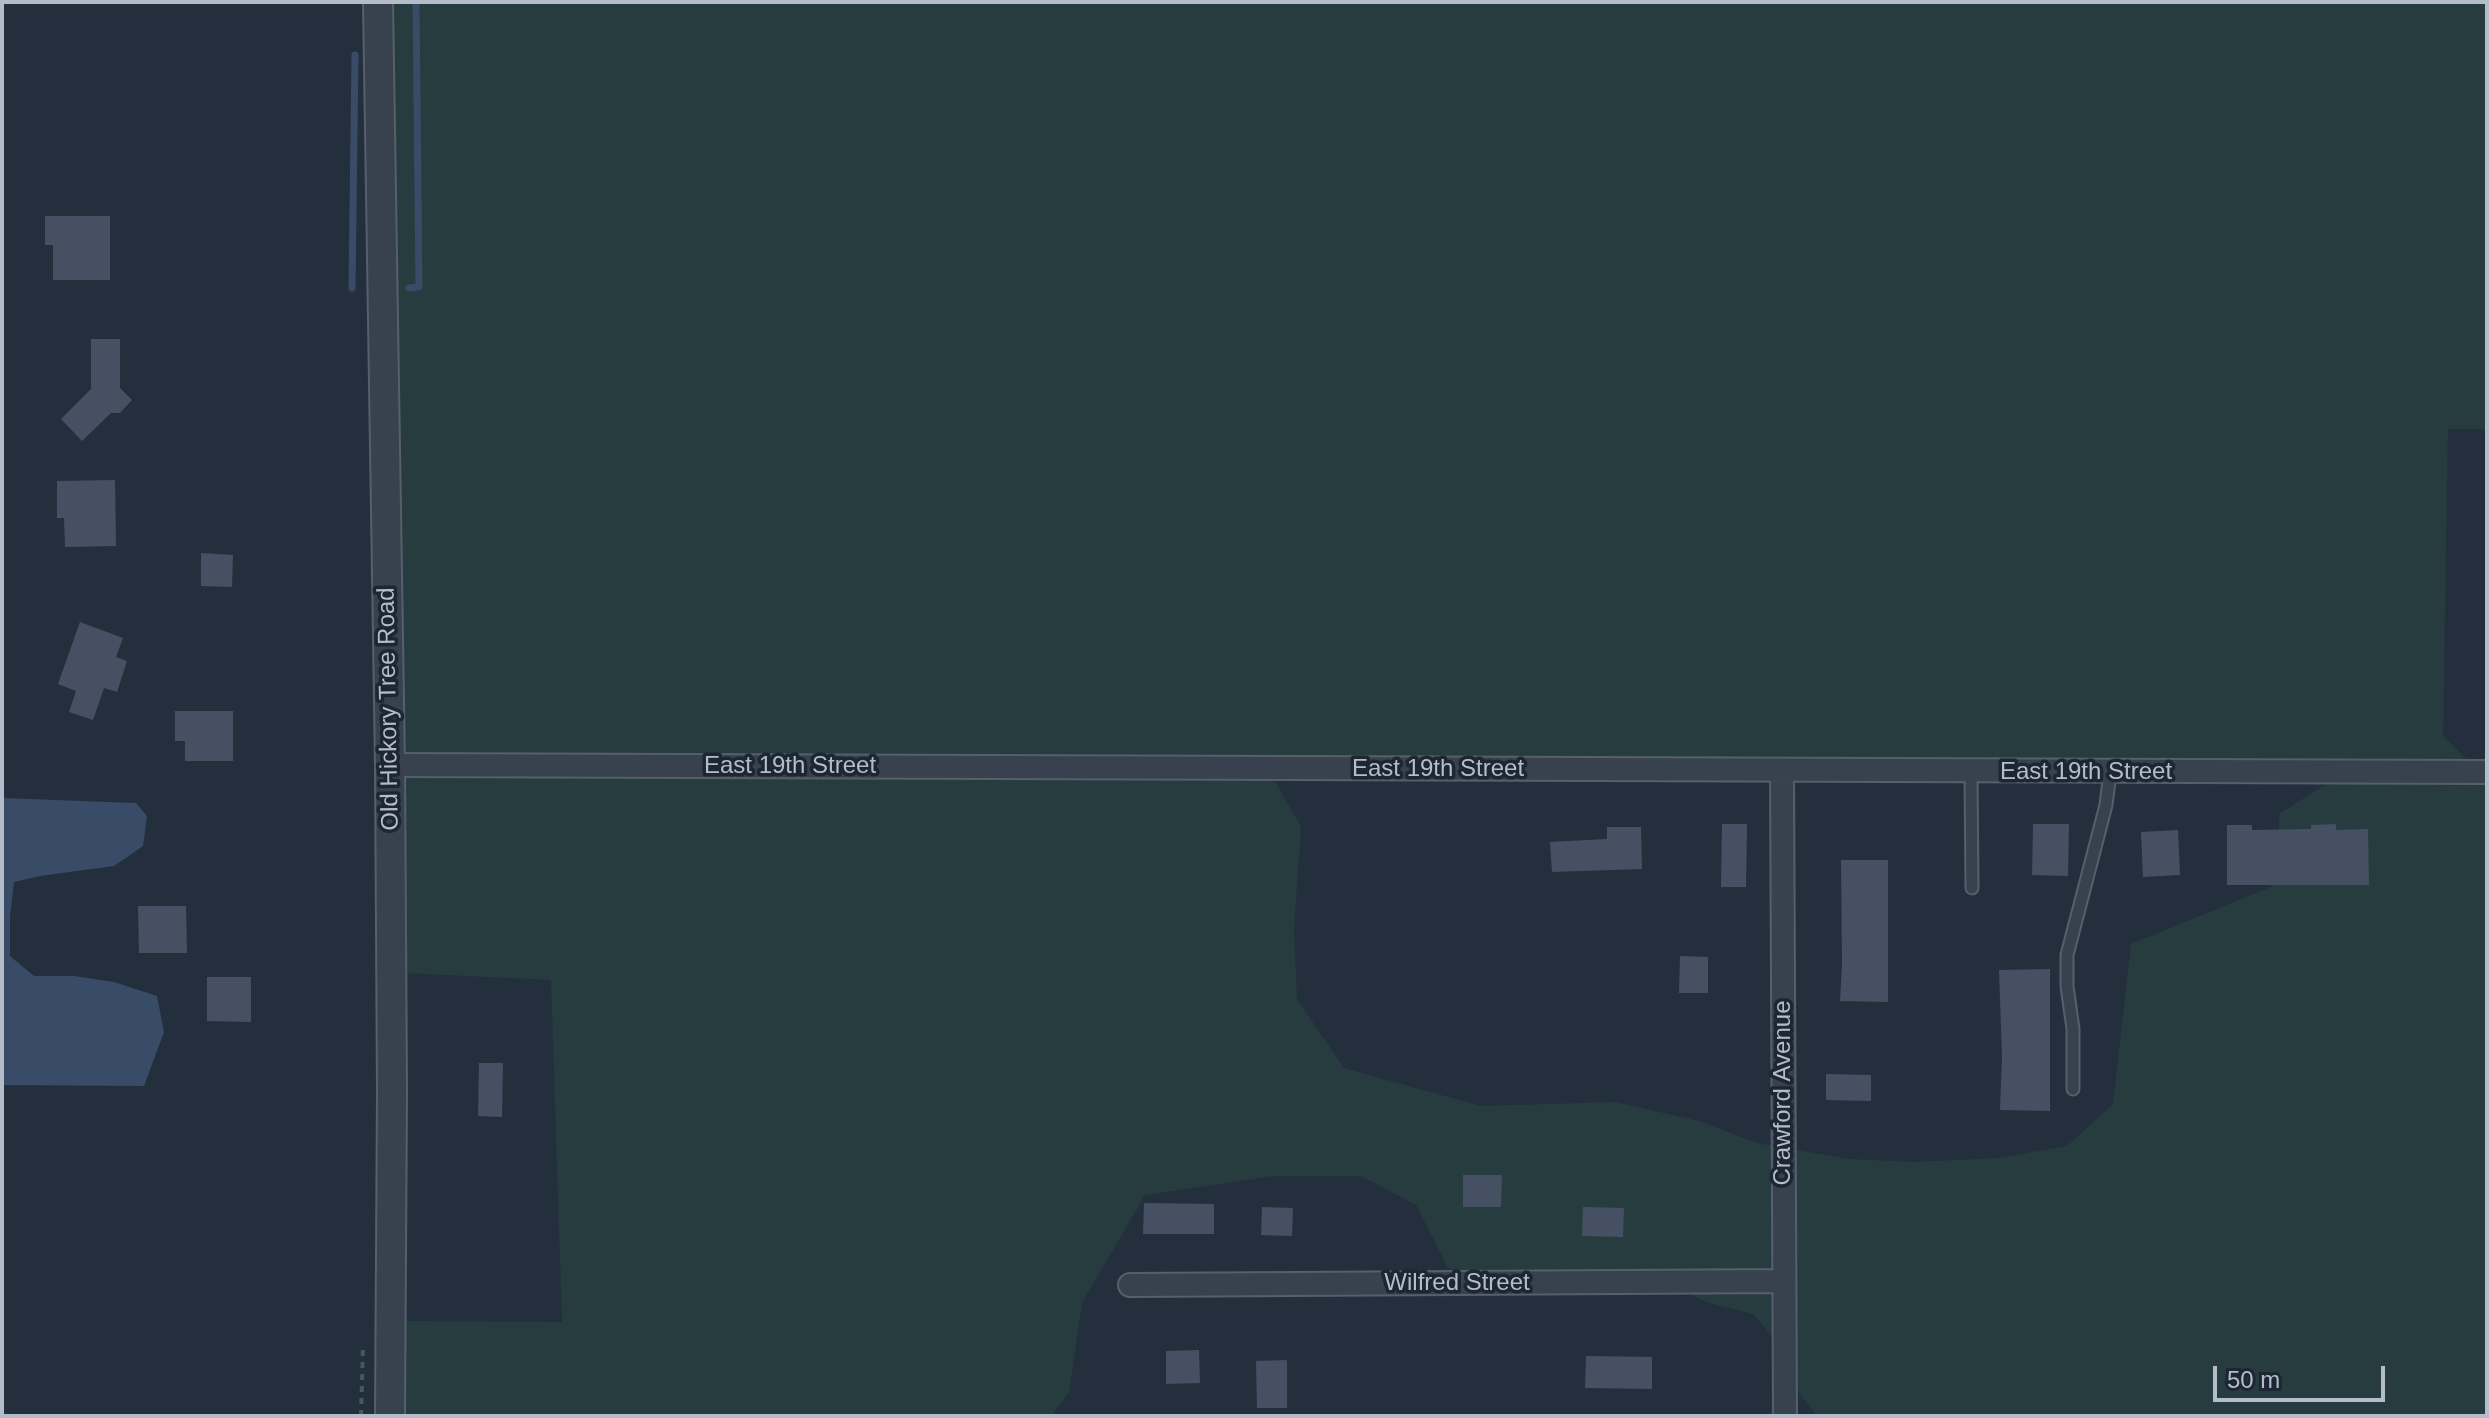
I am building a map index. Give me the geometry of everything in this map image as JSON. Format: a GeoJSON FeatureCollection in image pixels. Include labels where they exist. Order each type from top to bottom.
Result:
{"type":"FeatureCollection","features":[{"type":"Feature","properties":{"kind":"street","name":"Old Hickory Tree Road"},"geometry":{"type":"LineString","coordinates":[[378,2],[390,765],[390,1416]]}},
{"type":"Feature","properties":{"kind":"street","name":"East 19th Street"},"geometry":{"type":"LineString","coordinates":[[390,765],[2487,772]]}},
{"type":"Feature","properties":{"kind":"street","name":"Crawford Avenue"},"geometry":{"type":"LineString","coordinates":[[1782,770],[1785,1416]]}},
{"type":"Feature","properties":{"kind":"street","name":"Wilfred Street"},"geometry":{"type":"LineString","coordinates":[[1130,1285],[1784,1281]]}},
{"type":"Feature","properties":{"kind":"lane"},"geometry":{"type":"LineString","coordinates":[[1971,772],[1972,888]]}},
{"type":"Feature","properties":{"kind":"lane"},"geometry":{"type":"LineString","coordinates":[[2073,1089],[2073,1029],[2067,986],[2067,955],[2106,805],[2110,773]]}},
{"type":"Feature","properties":{"kind":"green space"},"geometry":{"type":"Polygon","coordinates":[[[390,2],[2487,2],[2487,429],[2448,429],[2443,736],[2487,779],[2487,1416],[1817,1416],[1790,1382],[1780,1345],[1753,1314],[1706,1302],[1673,1284],[1501,1292],[1448,1268],[1416,1205],[1361,1176],[1274,1176],[1145,1195],[1082,1303],[1069,1392],[1051,1416],[402,1416],[401,1321],[562,1322],[551,980],[403,973],[390,2]],[[1275,781],[1301,827],[1294,930],[1297,999],[1344,1068],[1481,1106],[1615,1102],[1699,1121],[1757,1143],[1849,1159],[1914,1162],[1998,1158],[2067,1146],[2113,1104],[2131,944],[2273,886],[2280,813],[2328,782],[1275,781]]]}},
{"type":"Feature","properties":{"kind":"water"},"geometry":{"type":"Polygon","coordinates":[[[2,798],[136,803],[147,816],[143,846],[114,866],[14,882],[10,916],[10,956],[34,976],[74,976],[114,982],[157,996],[164,1032],[144,1086],[2,1085],[2,798]]]}},
{"type":"Feature","properties":{"kind":"building"},"geometry":{"type":"Polygon","coordinates":[[[45,216],[110,216],[110,280],[53,280],[53,245],[45,245],[45,216]]]}},
{"type":"Feature","properties":{"kind":"building"},"geometry":{"type":"Polygon","coordinates":[[[91,339],[120,339],[120,388],[132,400],[120,413],[111,413],[82,441],[61,419],[91,389],[91,339]]]}},
{"type":"Feature","properties":{"kind":"building"},"geometry":{"type":"Polygon","coordinates":[[[115,480],[116,546],[65,547],[64,518],[57,518],[57,481],[115,480]]]}},
{"type":"Feature","properties":{"kind":"building"},"geometry":{"type":"Polygon","coordinates":[[[201,553],[233,555],[232,587],[201,586],[201,553]]]}},
{"type":"Feature","properties":{"kind":"building"},"geometry":{"type":"Polygon","coordinates":[[[80,622],[123,638],[116,657],[127,661],[117,692],[104,688],[93,720],[69,712],[76,691],[58,684],[80,622]]]}},
{"type":"Feature","properties":{"kind":"building"},"geometry":{"type":"Polygon","coordinates":[[[175,711],[233,711],[233,761],[185,761],[185,741],[175,741],[175,711]]]}},
{"type":"Feature","properties":{"kind":"building"},"geometry":{"type":"Polygon","coordinates":[[[1722,824],[1747,824],[1746,887],[1721,887],[1722,824]]]}},
{"type":"Feature","properties":{"kind":"building"},"geometry":{"type":"Polygon","coordinates":[[[2033,824],[2069,824],[2068,876],[2032,875],[2033,824]]]}},
{"type":"Feature","properties":{"kind":"building"},"geometry":{"type":"Polygon","coordinates":[[[2336,824],[2336,830],[2368,829],[2369,885],[2227,885],[2227,825],[2252,825],[2252,830],[2311,829],[2311,825],[2336,824]]]}},
{"type":"Feature","properties":{"kind":"building"},"geometry":{"type":"Polygon","coordinates":[[[1607,827],[1641,827],[1642,869],[1552,872],[1550,842],[1607,839],[1607,827]]]}},
{"type":"Feature","properties":{"kind":"building"},"geometry":{"type":"Polygon","coordinates":[[[2178,830],[2180,875],[2143,877],[2141,832],[2178,830]]]}},
{"type":"Feature","properties":{"kind":"building"},"geometry":{"type":"Polygon","coordinates":[[[1841,860],[1888,860],[1888,1002],[1840,1001],[1841,860]]]}},
{"type":"Feature","properties":{"kind":"building"},"geometry":{"type":"Polygon","coordinates":[[[138,906],[186,906],[187,953],[139,953],[138,906]]]}},
{"type":"Feature","properties":{"kind":"building"},"geometry":{"type":"Polygon","coordinates":[[[1680,956],[1708,957],[1708,993],[1679,993],[1680,956]]]}},
{"type":"Feature","properties":{"kind":"building"},"geometry":{"type":"Polygon","coordinates":[[[2050,969],[2050,1111],[2000,1110],[1999,970],[2050,969]]]}},
{"type":"Feature","properties":{"kind":"building"},"geometry":{"type":"Polygon","coordinates":[[[207,977],[251,977],[251,1022],[207,1021],[207,977]]]}},
{"type":"Feature","properties":{"kind":"building"},"geometry":{"type":"Polygon","coordinates":[[[479,1063],[503,1063],[502,1117],[478,1116],[479,1063]]]}},
{"type":"Feature","properties":{"kind":"building"},"geometry":{"type":"Polygon","coordinates":[[[1826,1074],[1871,1075],[1871,1101],[1826,1100],[1826,1074]]]}},
{"type":"Feature","properties":{"kind":"building"},"geometry":{"type":"Polygon","coordinates":[[[1463,1175],[1502,1175],[1501,1207],[1463,1207],[1463,1175]]]}},
{"type":"Feature","properties":{"kind":"building"},"geometry":{"type":"Polygon","coordinates":[[[1144,1203],[1214,1204],[1214,1234],[1143,1234],[1144,1203]]]}},
{"type":"Feature","properties":{"kind":"building"},"geometry":{"type":"Polygon","coordinates":[[[1262,1207],[1293,1208],[1292,1236],[1261,1235],[1262,1207]]]}},
{"type":"Feature","properties":{"kind":"building"},"geometry":{"type":"Polygon","coordinates":[[[1583,1207],[1624,1208],[1623,1237],[1582,1236],[1583,1207]]]}},
{"type":"Feature","properties":{"kind":"building"},"geometry":{"type":"Polygon","coordinates":[[[1199,1350],[1200,1383],[1166,1384],[1166,1351],[1199,1350]]]}},
{"type":"Feature","properties":{"kind":"building"},"geometry":{"type":"Polygon","coordinates":[[[1586,1356],[1652,1357],[1652,1389],[1585,1388],[1586,1356]]]}},
{"type":"Feature","properties":{"kind":"building"},"geometry":{"type":"Polygon","coordinates":[[[1287,1360],[1287,1408],[1257,1408],[1256,1361],[1287,1360]]]}},
{"type":"Feature","properties":{"kind":"waterway"},"geometry":{"type":"LineString","coordinates":[[409,288],[419,287],[416,2]]}},
{"type":"Feature","properties":{"kind":"waterway"},"geometry":{"type":"LineString","coordinates":[[352,288],[355,55]]}}]}
